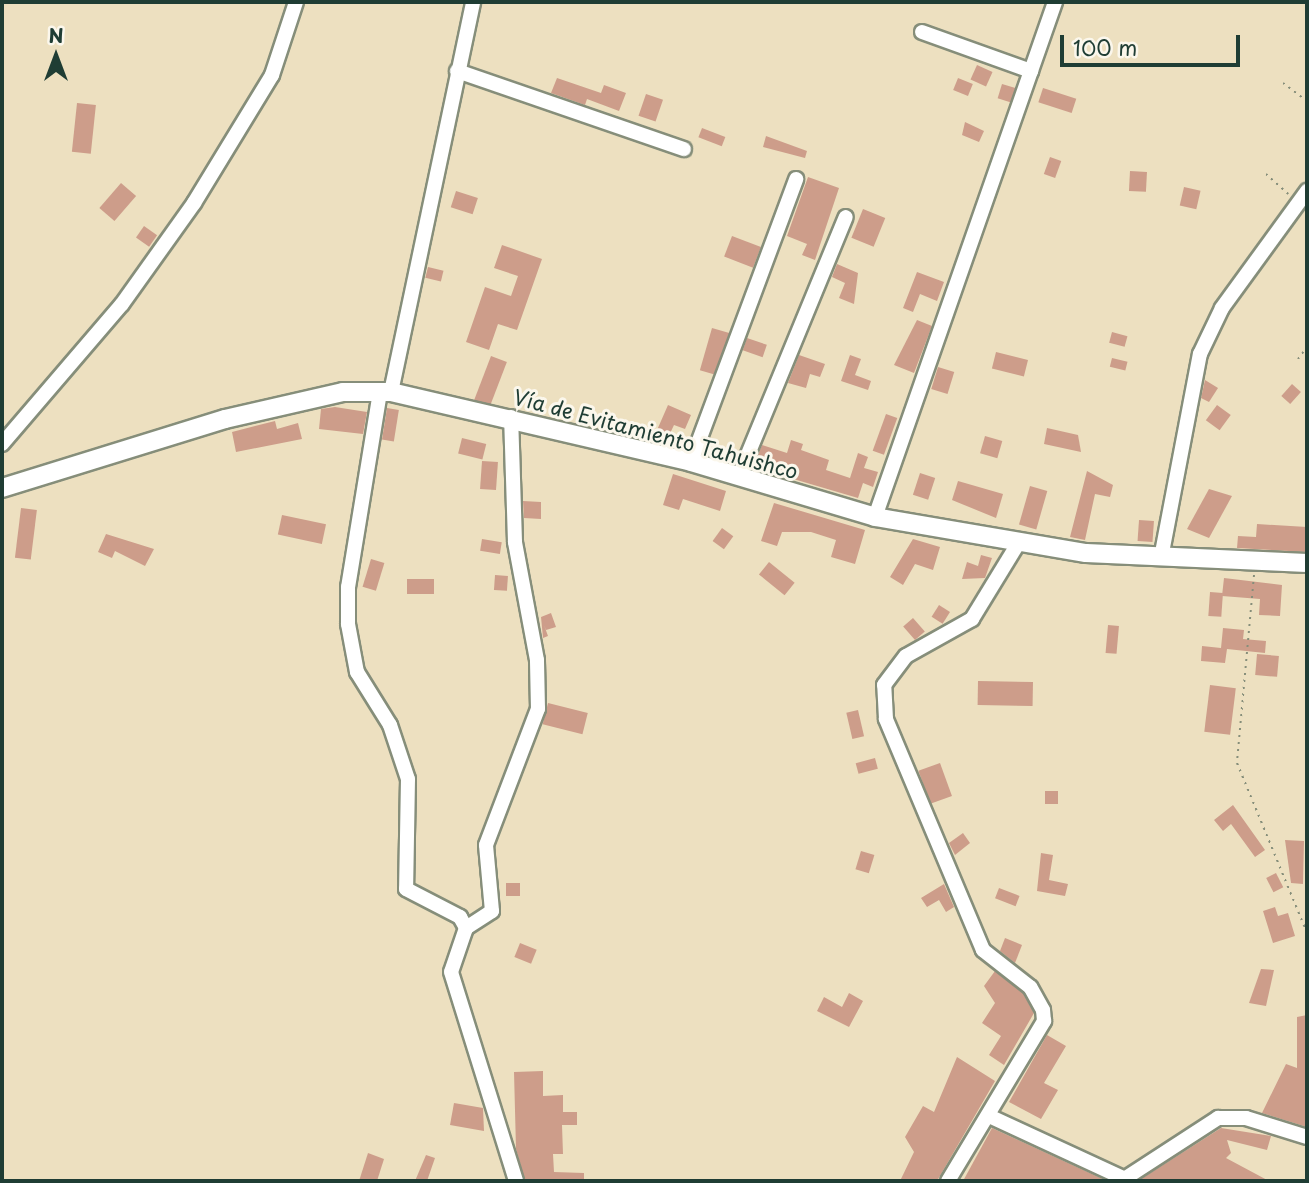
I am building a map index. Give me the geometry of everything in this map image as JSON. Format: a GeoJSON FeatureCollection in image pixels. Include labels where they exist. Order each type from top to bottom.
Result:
{"type":"FeatureCollection","features":[{"type":"Feature","properties":{"kind":"main road","name":"Vía de Evitamiento Tahuishco"},"geometry":{"type":"LineString","coordinates":[[2,488],[225,419],[343,392],[385,392],[511,417],[691,462],[875,517],[1019,542],[1161,558],[1255,564],[1307,563]]}},
{"type":"Feature","properties":{"kind":"street"},"geometry":{"type":"LineString","coordinates":[[2,444],[122,303],[194,203],[272,75],[296,2]]}},
{"type":"Feature","properties":{"kind":"street"},"geometry":{"type":"LineString","coordinates":[[466,928],[460,916],[405,889],[408,779],[390,725],[357,672],[348,624],[348,587],[385,392],[473,2]]}},
{"type":"Feature","properties":{"kind":"street"},"geometry":{"type":"LineString","coordinates":[[875,517],[1055,2]]}},
{"type":"Feature","properties":{"kind":"street"},"geometry":{"type":"LineString","coordinates":[[922,32],[1031,71]]}},
{"type":"Feature","properties":{"kind":"street"},"geometry":{"type":"LineString","coordinates":[[457,71],[684,149]]}},
{"type":"Feature","properties":{"kind":"street"},"geometry":{"type":"LineString","coordinates":[[691,462],[796,179]]}},
{"type":"Feature","properties":{"kind":"street"},"geometry":{"type":"LineString","coordinates":[[1161,558],[1200,354],[1222,307],[1307,191]]}},
{"type":"Feature","properties":{"kind":"street"},"geometry":{"type":"LineString","coordinates":[[739,476],[846,217]]}},
{"type":"Feature","properties":{"kind":"street"},"geometry":{"type":"LineString","coordinates":[[511,417],[515,542],[537,660],[538,709],[486,845],[492,911],[466,928],[450,967],[516,1181]]}},
{"type":"Feature","properties":{"kind":"street"},"geometry":{"type":"LineString","coordinates":[[948,1181],[1044,1021],[1043,1010],[1030,987],[983,950],[886,719],[884,685],[906,656],[972,619],[1019,542]]}},
{"type":"Feature","properties":{"kind":"street"},"geometry":{"type":"LineString","coordinates":[[989,1116],[1122,1179],[1218,1118],[1246,1118],[1307,1137]]}},
{"type":"Feature","properties":{"kind":"path"},"geometry":{"type":"LineString","coordinates":[[1283,83],[1307,101]]}},
{"type":"Feature","properties":{"kind":"path"},"geometry":{"type":"LineString","coordinates":[[1266,174],[1297,203]]}},
{"type":"Feature","properties":{"kind":"path"},"geometry":{"type":"LineString","coordinates":[[1298,359],[1307,347]]}},
{"type":"Feature","properties":{"kind":"path"},"geometry":{"type":"LineString","coordinates":[[1255,564],[1237,763],[1307,933]]}},
{"type":"Feature","properties":{"kind":"building"},"geometry":{"type":"Polygon","coordinates":[[[977,65],[993,72],[986,87],[970,80],[977,65]]]}},
{"type":"Feature","properties":{"kind":"building"},"geometry":{"type":"Polygon","coordinates":[[[557,78],[601,93],[604,85],[626,93],[619,111],[587,99],[585,105],[551,93],[557,78]]]}},
{"type":"Feature","properties":{"kind":"building"},"geometry":{"type":"Polygon","coordinates":[[[958,78],[973,84],[968,96],[953,90],[958,78]]]}},
{"type":"Feature","properties":{"kind":"building"},"geometry":{"type":"Polygon","coordinates":[[[1002,84],[1015,88],[1011,102],[998,98],[1002,84]]]}},
{"type":"Feature","properties":{"kind":"building"},"geometry":{"type":"Polygon","coordinates":[[[1043,88],[1076,99],[1072,113],[1038,102],[1043,88]]]}},
{"type":"Feature","properties":{"kind":"building"},"geometry":{"type":"Polygon","coordinates":[[[646,94],[663,100],[656,122],[639,116],[646,94]]]}},
{"type":"Feature","properties":{"kind":"building"},"geometry":{"type":"Polygon","coordinates":[[[77,103],[96,105],[91,154],[72,152],[77,103]]]}},
{"type":"Feature","properties":{"kind":"building"},"geometry":{"type":"Polygon","coordinates":[[[965,122],[984,131],[979,142],[962,135],[965,122]]]}},
{"type":"Feature","properties":{"kind":"building"},"geometry":{"type":"Polygon","coordinates":[[[702,128],[725,137],[722,146],[698,137],[702,128]]]}},
{"type":"Feature","properties":{"kind":"building"},"geometry":{"type":"Polygon","coordinates":[[[766,136],[807,151],[805,158],[763,147],[766,136]]]}},
{"type":"Feature","properties":{"kind":"building"},"geometry":{"type":"Polygon","coordinates":[[[1050,157],[1061,161],[1055,178],[1044,174],[1050,157]]]}},
{"type":"Feature","properties":{"kind":"building"},"geometry":{"type":"Polygon","coordinates":[[[1130,171],[1147,172],[1146,192],[1129,191],[1130,171]]]}},
{"type":"Feature","properties":{"kind":"building"},"geometry":{"type":"Polygon","coordinates":[[[808,177],[839,188],[815,260],[802,255],[807,244],[787,236],[808,177]]]}},
{"type":"Feature","properties":{"kind":"building"},"geometry":{"type":"Polygon","coordinates":[[[121,183],[136,196],[114,221],[99,208],[121,183]]]}},
{"type":"Feature","properties":{"kind":"building"},"geometry":{"type":"Polygon","coordinates":[[[1184,187],[1201,191],[1196,209],[1180,206],[1184,187]]]}},
{"type":"Feature","properties":{"kind":"building"},"geometry":{"type":"Polygon","coordinates":[[[456,191],[478,198],[473,214],[451,207],[456,191]]]}},
{"type":"Feature","properties":{"kind":"building"},"geometry":{"type":"Polygon","coordinates":[[[863,209],[885,218],[874,247],[851,238],[863,209]]]}},
{"type":"Feature","properties":{"kind":"building"},"geometry":{"type":"Polygon","coordinates":[[[144,226],[157,235],[149,247],[136,237],[144,226]]]}},
{"type":"Feature","properties":{"kind":"building"},"geometry":{"type":"Polygon","coordinates":[[[732,236],[761,247],[753,268],[724,257],[732,236]]]}},
{"type":"Feature","properties":{"kind":"building"},"geometry":{"type":"Polygon","coordinates":[[[502,245],[542,259],[517,330],[498,324],[489,350],[466,342],[485,287],[511,296],[518,276],[494,268],[502,245]]]}},
{"type":"Feature","properties":{"kind":"building"},"geometry":{"type":"Polygon","coordinates":[[[837,264],[858,273],[854,304],[839,298],[845,283],[832,277],[837,264]]]}},
{"type":"Feature","properties":{"kind":"building"},"geometry":{"type":"Polygon","coordinates":[[[428,267],[444,271],[441,282],[425,278],[428,267]]]}},
{"type":"Feature","properties":{"kind":"building"},"geometry":{"type":"Polygon","coordinates":[[[917,272],[944,282],[937,301],[920,294],[913,312],[903,308],[917,272]]]}},
{"type":"Feature","properties":{"kind":"building"},"geometry":{"type":"Polygon","coordinates":[[[917,320],[932,326],[914,373],[894,365],[917,320]]]}},
{"type":"Feature","properties":{"kind":"building"},"geometry":{"type":"Polygon","coordinates":[[[712,328],[729,333],[717,375],[700,370],[712,328]]]}},
{"type":"Feature","properties":{"kind":"building"},"geometry":{"type":"Polygon","coordinates":[[[1112,332],[1127,336],[1125,347],[1109,343],[1112,332]]]}},
{"type":"Feature","properties":{"kind":"building"},"geometry":{"type":"Polygon","coordinates":[[[747,338],[767,345],[763,357],[743,350],[747,338]]]}},
{"type":"Feature","properties":{"kind":"building"},"geometry":{"type":"Polygon","coordinates":[[[996,352],[1028,360],[1024,376],[992,368],[996,352]]]}},
{"type":"Feature","properties":{"kind":"building"},"geometry":{"type":"Polygon","coordinates":[[[799,355],[825,364],[820,377],[810,374],[806,388],[788,383],[799,355]]]}},
{"type":"Feature","properties":{"kind":"building"},"geometry":{"type":"Polygon","coordinates":[[[850,355],[861,359],[855,375],[871,381],[868,390],[841,381],[850,355]]]}},
{"type":"Feature","properties":{"kind":"building"},"geometry":{"type":"Polygon","coordinates":[[[491,356],[507,362],[490,406],[474,400],[491,356]]]}},
{"type":"Feature","properties":{"kind":"building"},"geometry":{"type":"Polygon","coordinates":[[[1112,358],[1128,362],[1125,371],[1110,367],[1112,358]]]}},
{"type":"Feature","properties":{"kind":"building"},"geometry":{"type":"Polygon","coordinates":[[[938,367],[954,372],[948,394],[931,389],[938,367]]]}},
{"type":"Feature","properties":{"kind":"building"},"geometry":{"type":"Polygon","coordinates":[[[1205,380],[1218,388],[1209,402],[1201,398],[1205,380]]]}},
{"type":"Feature","properties":{"kind":"building"},"geometry":{"type":"Polygon","coordinates":[[[1292,384],[1301,392],[1290,404],[1281,396],[1292,384]]]}},
{"type":"Feature","properties":{"kind":"building"},"geometry":{"type":"Polygon","coordinates":[[[668,405],[691,415],[685,429],[674,425],[666,442],[654,437],[668,405]]]}},
{"type":"Feature","properties":{"kind":"building"},"geometry":{"type":"Polygon","coordinates":[[[1217,405],[1231,415],[1220,430],[1206,420],[1217,405]]]}},
{"type":"Feature","properties":{"kind":"building"},"geometry":{"type":"Polygon","coordinates":[[[335,407],[367,412],[363,434],[319,429],[321,409],[335,407]]]}},
{"type":"Feature","properties":{"kind":"building"},"geometry":{"type":"Polygon","coordinates":[[[387,408],[399,410],[394,441],[382,440],[387,408]]]}},
{"type":"Feature","properties":{"kind":"building"},"geometry":{"type":"Polygon","coordinates":[[[886,414],[897,418],[884,455],[873,451],[886,414]]]}},
{"type":"Feature","properties":{"kind":"building"},"geometry":{"type":"Polygon","coordinates":[[[275,421],[277,429],[298,423],[302,439],[236,452],[232,432],[275,421]]]}},
{"type":"Feature","properties":{"kind":"building"},"geometry":{"type":"Polygon","coordinates":[[[1047,428],[1078,435],[1081,452],[1044,444],[1047,428]]]}},
{"type":"Feature","properties":{"kind":"building"},"geometry":{"type":"Polygon","coordinates":[[[985,436],[1002,441],[997,458],[980,453],[985,436]]]}},
{"type":"Feature","properties":{"kind":"building"},"geometry":{"type":"Polygon","coordinates":[[[462,438],[486,444],[482,460],[458,454],[462,438]]]}},
{"type":"Feature","properties":{"kind":"building"},"geometry":{"type":"Polygon","coordinates":[[[791,440],[803,444],[801,450],[829,460],[826,470],[850,478],[858,453],[868,457],[864,468],[878,472],[873,487],[863,483],[858,498],[753,467],[762,445],[787,453],[791,440]]]}},
{"type":"Feature","properties":{"kind":"building"},"geometry":{"type":"Polygon","coordinates":[[[482,461],[498,462],[496,490],[480,489],[482,461]]]}},
{"type":"Feature","properties":{"kind":"building"},"geometry":{"type":"Polygon","coordinates":[[[1087,471],[1113,485],[1110,497],[1095,494],[1085,540],[1070,537],[1087,471]]]}},
{"type":"Feature","properties":{"kind":"building"},"geometry":{"type":"Polygon","coordinates":[[[920,473],[935,478],[928,500],[913,495],[920,473]]]}},
{"type":"Feature","properties":{"kind":"building"},"geometry":{"type":"Polygon","coordinates":[[[673,474],[726,491],[720,511],[683,499],[679,510],[663,505],[673,474]]]}},
{"type":"Feature","properties":{"kind":"building"},"geometry":{"type":"Polygon","coordinates":[[[958,481],[1003,494],[996,518],[952,500],[958,481]]]}},
{"type":"Feature","properties":{"kind":"building"},"geometry":{"type":"Polygon","coordinates":[[[1030,486],[1047,491],[1036,529],[1019,524],[1030,486]]]}},
{"type":"Feature","properties":{"kind":"building"},"geometry":{"type":"Polygon","coordinates":[[[1209,489],[1232,496],[1209,538],[1187,529],[1209,489]]]}},
{"type":"Feature","properties":{"kind":"building"},"geometry":{"type":"Polygon","coordinates":[[[523,501],[541,502],[541,519],[524,518],[523,501]]]}},
{"type":"Feature","properties":{"kind":"building"},"geometry":{"type":"Polygon","coordinates":[[[774,503],[865,530],[855,564],[831,557],[836,540],[811,532],[782,532],[777,546],[761,541],[774,503]]]}},
{"type":"Feature","properties":{"kind":"building"},"geometry":{"type":"Polygon","coordinates":[[[21,508],[37,510],[31,560],[15,558],[21,508]]]}},
{"type":"Feature","properties":{"kind":"building"},"geometry":{"type":"Polygon","coordinates":[[[282,515],[326,524],[322,544],[278,535],[282,515]]]}},
{"type":"Feature","properties":{"kind":"building"},"geometry":{"type":"Polygon","coordinates":[[[1139,520],[1154,521],[1152,542],[1138,541],[1139,520]]]}},
{"type":"Feature","properties":{"kind":"building"},"geometry":{"type":"Polygon","coordinates":[[[1257,524],[1307,527],[1307,552],[1237,548],[1238,536],[1256,537],[1257,524]]]}},
{"type":"Feature","properties":{"kind":"building"},"geometry":{"type":"Polygon","coordinates":[[[722,528],[733,536],[724,549],[713,541],[722,528]]]}},
{"type":"Feature","properties":{"kind":"building"},"geometry":{"type":"Polygon","coordinates":[[[106,534],[154,549],[145,566],[115,551],[112,558],[98,552],[106,534]]]}},
{"type":"Feature","properties":{"kind":"building"},"geometry":{"type":"Polygon","coordinates":[[[482,539],[502,542],[500,554],[480,551],[482,539]]]}},
{"type":"Feature","properties":{"kind":"building"},"geometry":{"type":"Polygon","coordinates":[[[913,539],[940,547],[933,570],[915,564],[903,585],[890,577],[913,539]]]}},
{"type":"Feature","properties":{"kind":"building"},"geometry":{"type":"Polygon","coordinates":[[[981,555],[992,558],[985,578],[962,579],[967,562],[978,566],[981,555]]]}},
{"type":"Feature","properties":{"kind":"building"},"geometry":{"type":"Polygon","coordinates":[[[371,559],[384,563],[376,591],[363,587],[371,559]]]}},
{"type":"Feature","properties":{"kind":"building"},"geometry":{"type":"Polygon","coordinates":[[[769,562],[795,583],[785,595],[759,574],[769,562]]]}},
{"type":"Feature","properties":{"kind":"building"},"geometry":{"type":"Polygon","coordinates":[[[495,575],[508,576],[507,591],[494,590],[495,575]]]}},
{"type":"Feature","properties":{"kind":"building"},"geometry":{"type":"Polygon","coordinates":[[[1224,578],[1282,585],[1280,616],[1259,615],[1260,599],[1222,596],[1224,578]]]}},
{"type":"Feature","properties":{"kind":"building"},"geometry":{"type":"Polygon","coordinates":[[[407,579],[434,579],[434,594],[407,594],[407,579]]]}},
{"type":"Feature","properties":{"kind":"building"},"geometry":{"type":"Polygon","coordinates":[[[1210,592],[1223,593],[1221,617],[1208,616],[1210,592]]]}},
{"type":"Feature","properties":{"kind":"building"},"geometry":{"type":"Polygon","coordinates":[[[939,605],[950,612],[943,624],[932,617],[939,605]]]}},
{"type":"Feature","properties":{"kind":"building"},"geometry":{"type":"Polygon","coordinates":[[[551,613],[556,627],[546,630],[544,625],[548,636],[543,638],[541,617],[551,613]]]}},
{"type":"Feature","properties":{"kind":"building"},"geometry":{"type":"Polygon","coordinates":[[[913,618],[925,632],[915,640],[903,627],[913,618]]]}},
{"type":"Feature","properties":{"kind":"building"},"geometry":{"type":"Polygon","coordinates":[[[1108,625],[1119,626],[1117,654],[1106,653],[1108,625]]]}},
{"type":"Feature","properties":{"kind":"building"},"geometry":{"type":"Polygon","coordinates":[[[1223,628],[1244,630],[1243,639],[1266,641],[1265,653],[1227,649],[1225,663],[1201,661],[1202,646],[1221,648],[1223,628]]]}},
{"type":"Feature","properties":{"kind":"building"},"geometry":{"type":"Polygon","coordinates":[[[1257,654],[1279,656],[1277,677],[1255,675],[1257,654]]]}},
{"type":"Feature","properties":{"kind":"building"},"geometry":{"type":"Polygon","coordinates":[[[978,681],[1033,682],[1033,706],[978,705],[978,681]]]}},
{"type":"Feature","properties":{"kind":"building"},"geometry":{"type":"Polygon","coordinates":[[[1210,685],[1236,688],[1230,735],[1204,732],[1210,685]]]}},
{"type":"Feature","properties":{"kind":"building"},"geometry":{"type":"Polygon","coordinates":[[[548,703],[588,713],[582,734],[543,724],[548,703]]]}},
{"type":"Feature","properties":{"kind":"building"},"geometry":{"type":"Polygon","coordinates":[[[858,710],[864,736],[852,739],[846,713],[858,710]]]}},
{"type":"Feature","properties":{"kind":"building"},"geometry":{"type":"Polygon","coordinates":[[[875,758],[878,769],[859,774],[856,763],[875,758]]]}},
{"type":"Feature","properties":{"kind":"building"},"geometry":{"type":"Polygon","coordinates":[[[940,763],[952,796],[930,804],[918,771],[940,763]]]}},
{"type":"Feature","properties":{"kind":"building"},"geometry":{"type":"Polygon","coordinates":[[[1045,791],[1058,791],[1058,804],[1045,804],[1045,791]]]}},
{"type":"Feature","properties":{"kind":"building"},"geometry":{"type":"Polygon","coordinates":[[[1233,805],[1265,850],[1255,857],[1231,824],[1223,831],[1214,820],[1233,805]]]}},
{"type":"Feature","properties":{"kind":"building"},"geometry":{"type":"Polygon","coordinates":[[[963,833],[970,843],[955,855],[949,843],[963,833]]]}},
{"type":"Feature","properties":{"kind":"building"},"geometry":{"type":"Polygon","coordinates":[[[1285,840],[1304,841],[1303,884],[1291,883],[1285,840]]]}},
{"type":"Feature","properties":{"kind":"building"},"geometry":{"type":"Polygon","coordinates":[[[861,851],[874,855],[869,873],[855,869],[861,851]]]}},
{"type":"Feature","properties":{"kind":"building"},"geometry":{"type":"Polygon","coordinates":[[[1041,853],[1053,855],[1049,880],[1068,884],[1065,896],[1037,891],[1041,853]]]}},
{"type":"Feature","properties":{"kind":"building"},"geometry":{"type":"Polygon","coordinates":[[[1276,873],[1283,887],[1273,892],[1266,878],[1276,873]]]}},
{"type":"Feature","properties":{"kind":"building"},"geometry":{"type":"Polygon","coordinates":[[[506,883],[520,883],[520,896],[506,896],[506,883]]]}},
{"type":"Feature","properties":{"kind":"building"},"geometry":{"type":"Polygon","coordinates":[[[944,884],[954,907],[946,912],[939,900],[927,907],[921,898],[944,884]]]}},
{"type":"Feature","properties":{"kind":"building"},"geometry":{"type":"Polygon","coordinates":[[[999,888],[1020,896],[1016,906],[995,898],[999,888]]]}},
{"type":"Feature","properties":{"kind":"building"},"geometry":{"type":"Polygon","coordinates":[[[1275,907],[1278,916],[1288,913],[1295,936],[1273,943],[1263,911],[1275,907]]]}},
{"type":"Feature","properties":{"kind":"building"},"geometry":{"type":"Polygon","coordinates":[[[1005,938],[1022,945],[1015,963],[1000,951],[1005,938]]]}},
{"type":"Feature","properties":{"kind":"building"},"geometry":{"type":"Polygon","coordinates":[[[520,943],[537,950],[531,964],[514,957],[520,943]]]}},
{"type":"Feature","properties":{"kind":"building"},"geometry":{"type":"Polygon","coordinates":[[[1261,969],[1274,970],[1266,1006],[1249,1003],[1261,969]]]}},
{"type":"Feature","properties":{"kind":"building"},"geometry":{"type":"Polygon","coordinates":[[[995,971],[1023,993],[1034,1013],[1004,1065],[989,1055],[1001,1036],[982,1023],[995,1003],[984,986],[995,971]]]}},
{"type":"Feature","properties":{"kind":"building"},"geometry":{"type":"Polygon","coordinates":[[[849,993],[863,1001],[849,1027],[817,1011],[824,997],[842,1007],[849,993]]]}},
{"type":"Feature","properties":{"kind":"building"},"geometry":{"type":"Polygon","coordinates":[[[1307,1015],[1307,1127],[1262,1113],[1286,1064],[1297,1068],[1297,1017],[1307,1015]]]}},
{"type":"Feature","properties":{"kind":"building"},"geometry":{"type":"Polygon","coordinates":[[[1047,1035],[1066,1046],[1044,1083],[1058,1090],[1041,1119],[1009,1102],[1047,1035]]]}},
{"type":"Feature","properties":{"kind":"building"},"geometry":{"type":"Polygon","coordinates":[[[957,1057],[995,1081],[937,1181],[900,1181],[914,1152],[905,1137],[923,1106],[934,1112],[957,1057]]]}},
{"type":"Feature","properties":{"kind":"building"},"geometry":{"type":"Polygon","coordinates":[[[543,1071],[543,1096],[563,1095],[563,1112],[577,1112],[577,1125],[562,1125],[563,1154],[553,1154],[554,1172],[584,1173],[584,1181],[525,1181],[516,1149],[514,1072],[543,1071]]]}},
{"type":"Feature","properties":{"kind":"building"},"geometry":{"type":"Polygon","coordinates":[[[454,1103],[483,1108],[484,1131],[450,1125],[454,1103]]]}},
{"type":"Feature","properties":{"kind":"building"},"geometry":{"type":"Polygon","coordinates":[[[992,1128],[1107,1181],[963,1181],[992,1128]]]}},
{"type":"Feature","properties":{"kind":"building"},"geometry":{"type":"Polygon","coordinates":[[[1221,1128],[1271,1136],[1267,1150],[1227,1140],[1231,1153],[1226,1158],[1269,1181],[1138,1181],[1221,1128]]]}},
{"type":"Feature","properties":{"kind":"building"},"geometry":{"type":"Polygon","coordinates":[[[368,1153],[384,1159],[377,1181],[359,1181],[368,1153]]]}},
{"type":"Feature","properties":{"kind":"building"},"geometry":{"type":"Polygon","coordinates":[[[426,1155],[435,1158],[427,1181],[415,1181],[426,1155]]]}}]}
